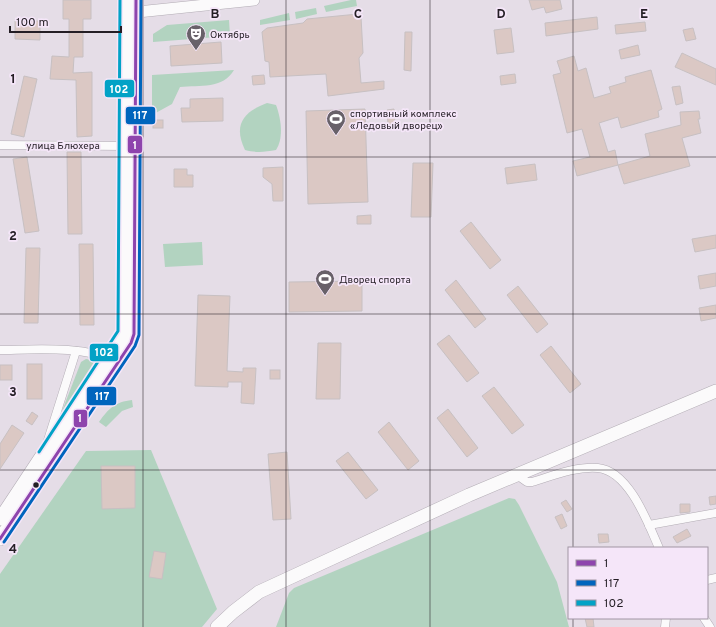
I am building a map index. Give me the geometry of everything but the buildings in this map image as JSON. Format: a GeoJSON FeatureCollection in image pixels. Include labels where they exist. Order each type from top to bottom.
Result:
{"type":"FeatureCollection","features":[{"type":"Feature","properties":{"kind":"main road"},"geometry":{"type":"LineString","coordinates":[[0,539],[127,338],[134,334],[133,9],[125,0]]}},
{"type":"Feature","properties":{"kind":"main road"},"geometry":{"type":"LineString","coordinates":[[127,338],[125,146],[133,9]]}},
{"type":"Feature","properties":{"kind":"main road"},"geometry":{"type":"LineString","coordinates":[[0,519],[43,455],[111,363]]}},
{"type":"Feature","properties":{"kind":"main road"},"geometry":{"type":"LineString","coordinates":[[217,627],[232,612],[259,592],[469,495],[716,392]]}},
{"type":"Feature","properties":{"kind":"street"},"geometry":{"type":"LineString","coordinates":[[133,9],[254,0]]}},
{"type":"Feature","properties":{"kind":"street","name":"улица Блюхера"},"geometry":{"type":"LineString","coordinates":[[0,145],[125,146]]}},
{"type":"Feature","properties":{"kind":"street"},"geometry":{"type":"LineString","coordinates":[[0,350],[76,351],[101,355],[111,363]]}},
{"type":"Feature","properties":{"kind":"street"},"geometry":{"type":"LineString","coordinates":[[43,455],[76,351]]}},
{"type":"Feature","properties":{"kind":"street"},"geometry":{"type":"LineString","coordinates":[[517,475],[527,482],[532,482],[575,470],[598,468],[617,475],[626,484],[660,547]]}},
{"type":"Feature","properties":{"kind":"street"},"geometry":{"type":"LineString","coordinates":[[649,525],[716,513]]}},
{"type":"Feature","properties":{"kind":"green space"},"geometry":{"type":"Polygon","coordinates":[[[356,0],[357,6],[326,12],[324,6],[356,0]]]}},
{"type":"Feature","properties":{"kind":"green space"},"geometry":{"type":"Polygon","coordinates":[[[316,8],[317,14],[296,19],[295,12],[316,8]]]}},
{"type":"Feature","properties":{"kind":"green space"},"geometry":{"type":"Polygon","coordinates":[[[289,13],[290,20],[260,25],[260,20],[289,13]]]}},
{"type":"Feature","properties":{"kind":"green space"},"geometry":{"type":"Polygon","coordinates":[[[229,20],[230,36],[153,42],[153,34],[167,25],[229,20]]]}},
{"type":"Feature","properties":{"kind":"green space"},"geometry":{"type":"Polygon","coordinates":[[[234,70],[224,80],[217,83],[203,86],[180,87],[172,104],[152,115],[152,75],[234,70]]]}},
{"type":"Feature","properties":{"kind":"green space"},"geometry":{"type":"Polygon","coordinates":[[[267,103],[276,105],[278,110],[281,128],[279,145],[276,150],[257,152],[245,150],[240,133],[242,120],[246,115],[267,103]]]}},
{"type":"Feature","properties":{"kind":"green space"},"geometry":{"type":"Polygon","coordinates":[[[202,242],[203,265],[165,267],[163,244],[202,242]]]}},
{"type":"Feature","properties":{"kind":"green space"},"geometry":{"type":"Polygon","coordinates":[[[86,359],[92,360],[96,365],[57,424],[81,362],[86,359]]]}},
{"type":"Feature","properties":{"kind":"green space"},"geometry":{"type":"Polygon","coordinates":[[[132,400],[133,407],[122,411],[106,427],[99,422],[113,406],[121,402],[132,400]]]}},
{"type":"Feature","properties":{"kind":"green space"},"geometry":{"type":"Polygon","coordinates":[[[151,450],[217,609],[202,627],[0,627],[0,574],[86,451],[151,450]]]}},
{"type":"Feature","properties":{"kind":"green space"},"geometry":{"type":"Polygon","coordinates":[[[509,498],[515,499],[519,505],[557,582],[569,627],[276,627],[289,593],[294,588],[509,498]]]}},
{"type":"Feature","properties":{"kind":"transit line","name":"102"},"geometry":{"type":"LineString","coordinates":[[39,452],[118,331],[120,0]]}},
{"type":"Feature","properties":{"kind":"transit line","name":"1"},"geometry":{"type":"LineString","coordinates":[[0,539],[131,343],[134,334],[136,0]]}},
{"type":"Feature","properties":{"kind":"transit line","name":"117"},"geometry":{"type":"LineString","coordinates":[[4,542],[135,346],[139,335],[141,0]]}},
{"type":"Feature","properties":{"kind":"place","name":"Октябрь"},"geometry":{"type":"Point","coordinates":[196,51]}},
{"type":"Feature","properties":{"kind":"place","name":"спортивный комплекс «Ледовый дворец»"},"geometry":{"type":"Point","coordinates":[336,136]}},
{"type":"Feature","properties":{"kind":"place","name":"Дворец спорта"},"geometry":{"type":"Point","coordinates":[325,296]}}]}
